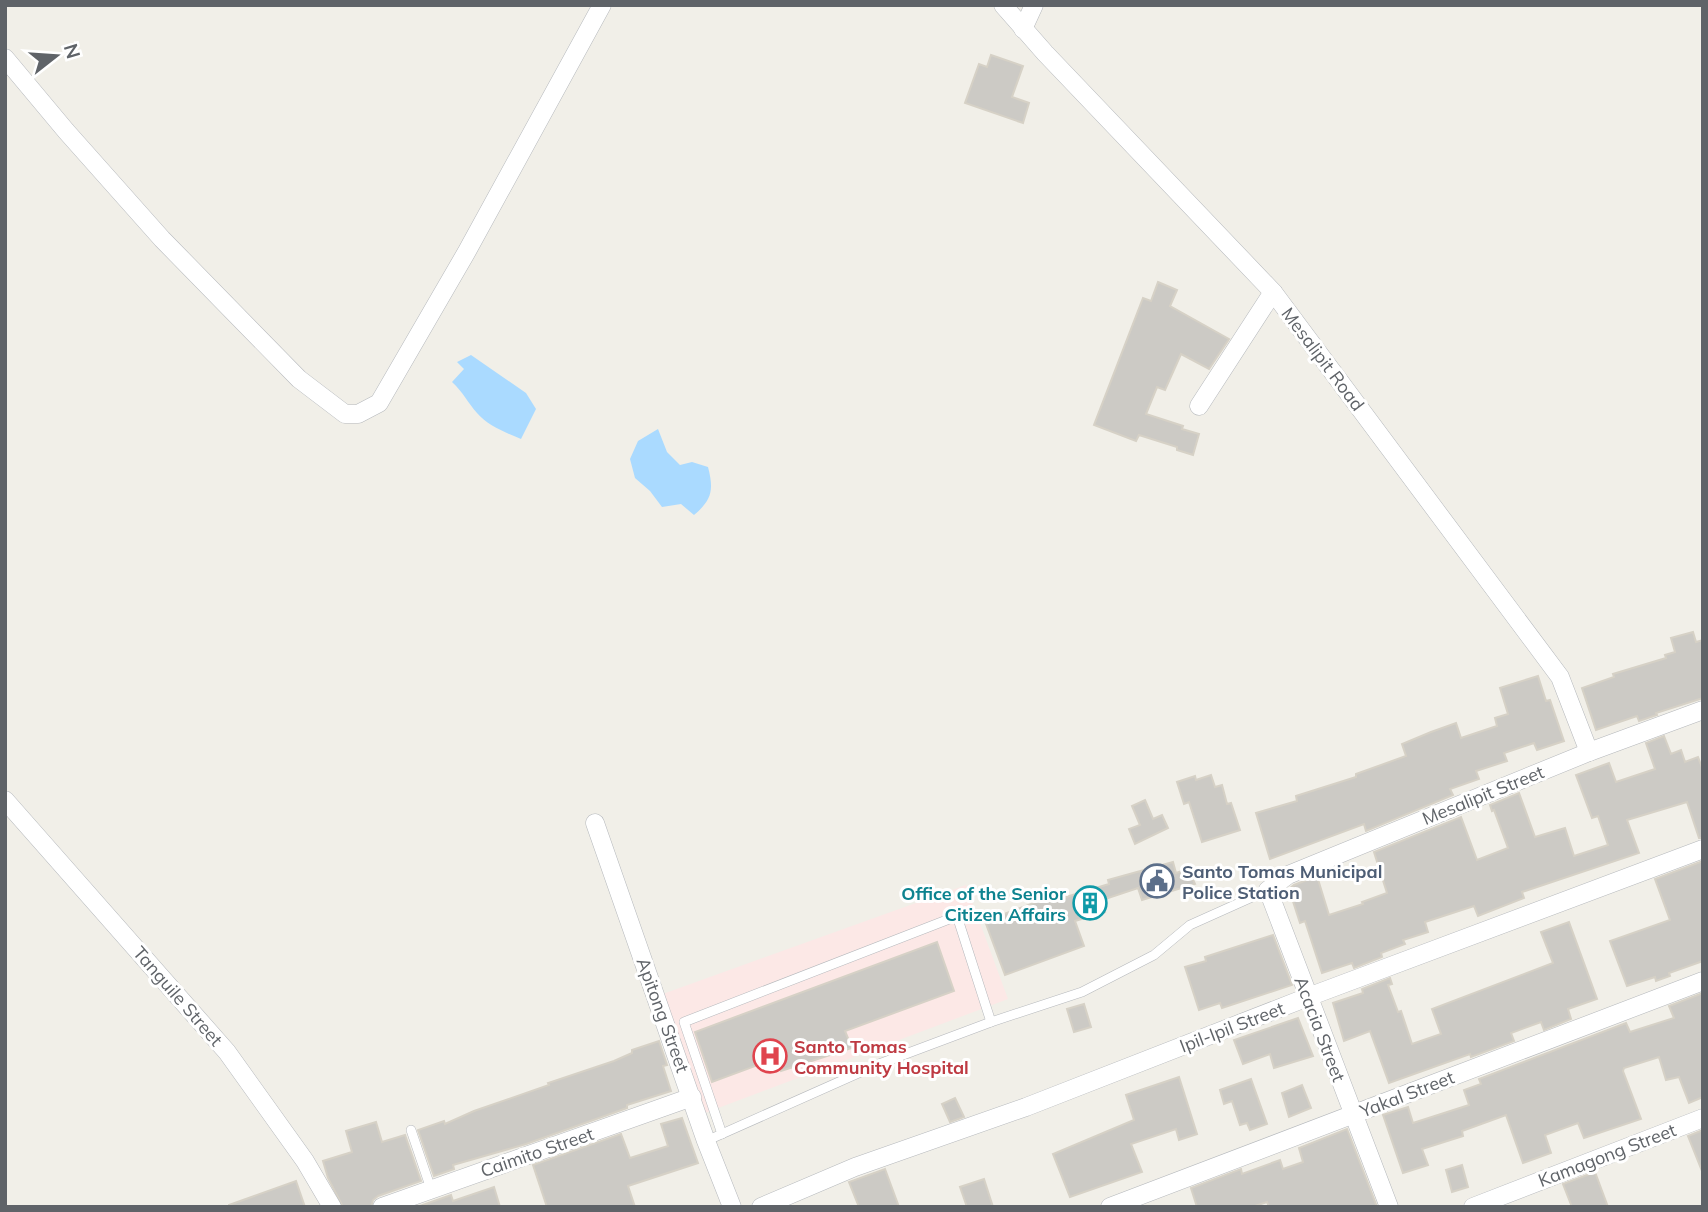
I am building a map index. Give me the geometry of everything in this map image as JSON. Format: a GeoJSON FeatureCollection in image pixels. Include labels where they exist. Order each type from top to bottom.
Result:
{"type":"FeatureCollection","features":[{"type":"Feature","properties":{"kind":"street"},"geometry":{"type":"LineString","coordinates":[[5,58],[162,239],[299,379],[345,414],[358,414],[379,403],[602,5]]}},
{"type":"Feature","properties":{"kind":"street","name":"Mesalipit Road"},"geometry":{"type":"LineString","coordinates":[[1003,5],[1273,292],[1560,677],[1589,752]]}},
{"type":"Feature","properties":{"kind":"street"},"geometry":{"type":"LineString","coordinates":[[1023,29],[1034,5]]}},
{"type":"Feature","properties":{"kind":"street"},"geometry":{"type":"LineString","coordinates":[[1199,406],[1273,292]]}},
{"type":"Feature","properties":{"kind":"street","name":"Mesalipit Street"},"geometry":{"type":"LineString","coordinates":[[1268,890],[1288,875],[1589,752],[1703,710]]}},
{"type":"Feature","properties":{"kind":"street","name":"Tanguile Street"},"geometry":{"type":"LineString","coordinates":[[5,800],[227,1052],[305,1161],[332,1207]]}},
{"type":"Feature","properties":{"kind":"street","name":"Apitong Street"},"geometry":{"type":"LineString","coordinates":[[594,823],[692,1097],[714,1138],[732,1207]]}},
{"type":"Feature","properties":{"kind":"street","name":"Ipil-Ipil Street"},"geometry":{"type":"LineString","coordinates":[[761,1207],[855,1167],[1026,1107],[1308,997],[1703,849]]}},
{"type":"Feature","properties":{"kind":"street","name":"Acacia Street"},"geometry":{"type":"LineString","coordinates":[[1268,890],[1389,1207]]}},
{"type":"Feature","properties":{"kind":"street","name":"Yakal Street"},"geometry":{"type":"LineString","coordinates":[[1110,1207],[1703,981]]}},
{"type":"Feature","properties":{"kind":"street","name":"Caimito Street"},"geometry":{"type":"LineString","coordinates":[[382,1207],[692,1097]]}},
{"type":"Feature","properties":{"kind":"street","name":"Kamagong Street"},"geometry":{"type":"LineString","coordinates":[[1473,1207],[1703,1118]]}},
{"type":"Feature","properties":{"kind":"lane"},"geometry":{"type":"LineString","coordinates":[[991,1022],[957,916],[684,1022],[714,1138],[878,1064],[1082,992],[1154,955],[1190,925],[1268,890]]}},
{"type":"Feature","properties":{"kind":"lane"},"geometry":{"type":"LineString","coordinates":[[411,1130],[431,1189]]}},
{"type":"Feature","properties":{"kind":"shaded area","name":"Santo Tomas Community Hospital"},"geometry":{"type":"Polygon","coordinates":[[[966,885],[1008,999],[705,1113],[660,995],[966,885]]]}},
{"type":"Feature","properties":{"kind":"water"},"geometry":{"type":"Polygon","coordinates":[[[471,355],[526,393],[536,409],[521,439],[481,417],[452,382],[464,369],[457,362],[471,355]]]}},
{"type":"Feature","properties":{"kind":"water"},"geometry":{"type":"Polygon","coordinates":[[[658,429],[667,452],[680,465],[692,462],[708,467],[710,494],[694,515],[681,504],[662,507],[650,491],[635,478],[630,459],[638,441],[658,429]]]}},
{"type":"Feature","properties":{"kind":"building"},"geometry":{"type":"Polygon","coordinates":[[[991,55],[1023,66],[1012,97],[1029,103],[1023,123],[965,103],[979,64],[987,67],[991,55]]]}},
{"type":"Feature","properties":{"kind":"building"},"geometry":{"type":"Polygon","coordinates":[[[1158,282],[1177,290],[1170,306],[1229,339],[1209,369],[1181,354],[1165,390],[1157,387],[1146,414],[1199,434],[1193,455],[1139,435],[1136,441],[1094,425],[1143,298],[1151,301],[1158,282]]]}},
{"type":"Feature","properties":{"kind":"building"},"geometry":{"type":"Polygon","coordinates":[[[1693,632],[1696,642],[1703,640],[1703,698],[1639,721],[1637,716],[1596,730],[1582,688],[1614,677],[1613,674],[1666,658],[1665,655],[1675,652],[1671,638],[1693,632]]]}},
{"type":"Feature","properties":{"kind":"building"},"geometry":{"type":"Polygon","coordinates":[[[1538,676],[1546,701],[1550,700],[1564,741],[1537,750],[1534,743],[1504,753],[1507,761],[1476,771],[1479,779],[1450,789],[1453,795],[1366,831],[1364,824],[1270,859],[1256,813],[1297,801],[1296,796],[1356,777],[1356,774],[1406,756],[1402,744],[1431,732],[1456,723],[1461,738],[1497,726],[1495,718],[1508,714],[1500,688],[1538,676]]]}},
{"type":"Feature","properties":{"kind":"building"},"geometry":{"type":"Polygon","coordinates":[[[1664,736],[1671,754],[1681,750],[1685,762],[1698,757],[1703,770],[1703,838],[1699,838],[1687,802],[1627,820],[1639,853],[1522,892],[1524,898],[1478,916],[1474,906],[1425,922],[1428,932],[1403,940],[1405,944],[1381,953],[1382,957],[1354,968],[1352,963],[1322,973],[1305,921],[1300,923],[1289,889],[1294,885],[1317,876],[1329,915],[1363,904],[1362,902],[1387,893],[1374,852],[1461,817],[1477,860],[1508,848],[1490,805],[1519,793],[1535,837],[1565,828],[1574,856],[1608,845],[1598,816],[1592,818],[1576,775],[1609,763],[1616,782],[1655,769],[1646,743],[1664,736]]]}},
{"type":"Feature","properties":{"kind":"building"},"geometry":{"type":"Polygon","coordinates":[[[1211,775],[1215,787],[1222,785],[1227,804],[1231,803],[1240,830],[1202,842],[1189,802],[1184,804],[1177,782],[1195,776],[1196,780],[1211,775]]]}},
{"type":"Feature","properties":{"kind":"building"},"geometry":{"type":"Polygon","coordinates":[[[1145,800],[1153,819],[1162,815],[1168,828],[1135,844],[1129,829],[1140,825],[1132,806],[1145,800]]]}},
{"type":"Feature","properties":{"kind":"building"},"geometry":{"type":"Polygon","coordinates":[[[1703,861],[1703,961],[1669,973],[1670,976],[1656,981],[1655,977],[1627,986],[1610,941],[1670,920],[1655,879],[1703,861]]]}},
{"type":"Feature","properties":{"kind":"building"},"geometry":{"type":"Polygon","coordinates":[[[1173,862],[1176,873],[1188,869],[1195,884],[1142,900],[1138,888],[1102,900],[1105,912],[1075,921],[1084,946],[1005,975],[985,921],[1058,894],[1065,894],[1066,897],[1109,884],[1108,880],[1173,862]]]}},
{"type":"Feature","properties":{"kind":"building"},"geometry":{"type":"Polygon","coordinates":[[[1569,922],[1597,999],[1568,1009],[1571,1019],[1544,1030],[1541,1022],[1511,1033],[1514,1041],[1389,1083],[1370,1031],[1344,1041],[1333,1003],[1363,993],[1362,989],[1390,978],[1392,984],[1388,985],[1398,1012],[1401,1011],[1412,1044],[1441,1034],[1432,1009],[1553,963],[1541,932],[1569,922]]]}},
{"type":"Feature","properties":{"kind":"building"},"geometry":{"type":"Polygon","coordinates":[[[1273,935],[1292,985],[1222,1008],[1220,1003],[1199,1010],[1185,967],[1206,961],[1205,957],[1273,935]]]}},
{"type":"Feature","properties":{"kind":"building","name":"Santo Tomas Community Hospital"},"geometry":{"type":"Polygon","coordinates":[[[937,942],[954,991],[845,1031],[852,1048],[781,1071],[777,1058],[712,1082],[695,1032],[937,942]]]}},
{"type":"Feature","properties":{"kind":"building"},"geometry":{"type":"Polygon","coordinates":[[[1703,993],[1703,1097],[1689,1103],[1679,1077],[1666,1080],[1659,1057],[1624,1068],[1623,1071],[1641,1119],[1584,1138],[1578,1123],[1545,1135],[1551,1153],[1523,1163],[1506,1115],[1462,1131],[1463,1136],[1422,1149],[1428,1165],[1403,1173],[1383,1115],[1408,1107],[1413,1123],[1469,1105],[1464,1090],[1481,1084],[1479,1079],[1626,1023],[1630,1032],[1674,1018],[1669,1006],[1703,993]]]}},
{"type":"Feature","properties":{"kind":"building"},"geometry":{"type":"Polygon","coordinates":[[[1084,1004],[1091,1027],[1074,1032],[1067,1009],[1084,1004]]]}},
{"type":"Feature","properties":{"kind":"building"},"geometry":{"type":"Polygon","coordinates":[[[1298,1018],[1313,1056],[1274,1068],[1270,1054],[1243,1064],[1234,1040],[1298,1018]]]}},
{"type":"Feature","properties":{"kind":"building"},"geometry":{"type":"Polygon","coordinates":[[[659,1041],[667,1065],[663,1066],[671,1091],[526,1144],[453,1165],[454,1169],[434,1176],[418,1130],[444,1121],[445,1124],[549,1085],[548,1083],[614,1061],[632,1053],[632,1050],[659,1041]]]}},
{"type":"Feature","properties":{"kind":"building"},"geometry":{"type":"Polygon","coordinates":[[[1179,1077],[1197,1134],[1179,1140],[1176,1129],[1131,1144],[1142,1172],[1070,1197],[1053,1154],[1134,1120],[1126,1095],[1179,1077]]]}},
{"type":"Feature","properties":{"kind":"building"},"geometry":{"type":"Polygon","coordinates":[[[1251,1079],[1267,1124],[1250,1130],[1247,1123],[1240,1125],[1232,1101],[1224,1104],[1220,1090],[1251,1079]]]}},
{"type":"Feature","properties":{"kind":"building"},"geometry":{"type":"Polygon","coordinates":[[[1302,1085],[1311,1108],[1289,1117],[1282,1093],[1302,1085]]]}},
{"type":"Feature","properties":{"kind":"building"},"geometry":{"type":"Polygon","coordinates":[[[955,1098],[964,1117],[950,1122],[942,1104],[955,1098]]]}},
{"type":"Feature","properties":{"kind":"building"},"geometry":{"type":"Polygon","coordinates":[[[682,1118],[698,1163],[628,1186],[635,1207],[547,1207],[533,1165],[621,1134],[630,1158],[668,1146],[661,1124],[682,1118]]]}},
{"type":"Feature","properties":{"kind":"building"},"geometry":{"type":"Polygon","coordinates":[[[376,1122],[382,1142],[405,1135],[421,1181],[378,1196],[371,1207],[343,1207],[328,1178],[323,1161],[352,1152],[346,1131],[376,1122]]]}},
{"type":"Feature","properties":{"kind":"building"},"geometry":{"type":"Polygon","coordinates":[[[1347,1129],[1377,1207],[1269,1207],[1267,1202],[1252,1207],[1197,1207],[1191,1188],[1241,1169],[1242,1174],[1280,1160],[1283,1169],[1303,1162],[1299,1148],[1347,1129]]]}},
{"type":"Feature","properties":{"kind":"building"},"geometry":{"type":"Polygon","coordinates":[[[1703,1130],[1703,1171],[1702,1171],[1688,1136],[1703,1130]]]}},
{"type":"Feature","properties":{"kind":"building"},"geometry":{"type":"Polygon","coordinates":[[[1462,1165],[1468,1187],[1452,1192],[1446,1170],[1462,1165]]]}},
{"type":"Feature","properties":{"kind":"building"},"geometry":{"type":"Polygon","coordinates":[[[885,1169],[899,1207],[859,1207],[849,1182],[885,1169]]]}},
{"type":"Feature","properties":{"kind":"building"},"geometry":{"type":"Polygon","coordinates":[[[1595,1172],[1608,1207],[1572,1207],[1563,1184],[1595,1172]]]}},
{"type":"Feature","properties":{"kind":"building"},"geometry":{"type":"Polygon","coordinates":[[[984,1179],[993,1207],[967,1207],[960,1187],[984,1179]]]}},
{"type":"Feature","properties":{"kind":"building"},"geometry":{"type":"Polygon","coordinates":[[[296,1181],[305,1207],[229,1207],[229,1205],[296,1181]]]}},
{"type":"Feature","properties":{"kind":"building"},"geometry":{"type":"Polygon","coordinates":[[[494,1187],[500,1207],[417,1207],[451,1195],[453,1201],[494,1187]]]}},
{"type":"Feature","properties":{"kind":"place","name":"Santo Tomas Municipal Police Station"},"geometry":{"type":"Point","coordinates":[1157,881]}},
{"type":"Feature","properties":{"kind":"place","name":"Office of the Senior Citizen Affairs"},"geometry":{"type":"Point","coordinates":[1090,903]}},
{"type":"Feature","properties":{"kind":"place","name":"Santo Tomas Community Hospital"},"geometry":{"type":"Point","coordinates":[770,1056]}}]}
